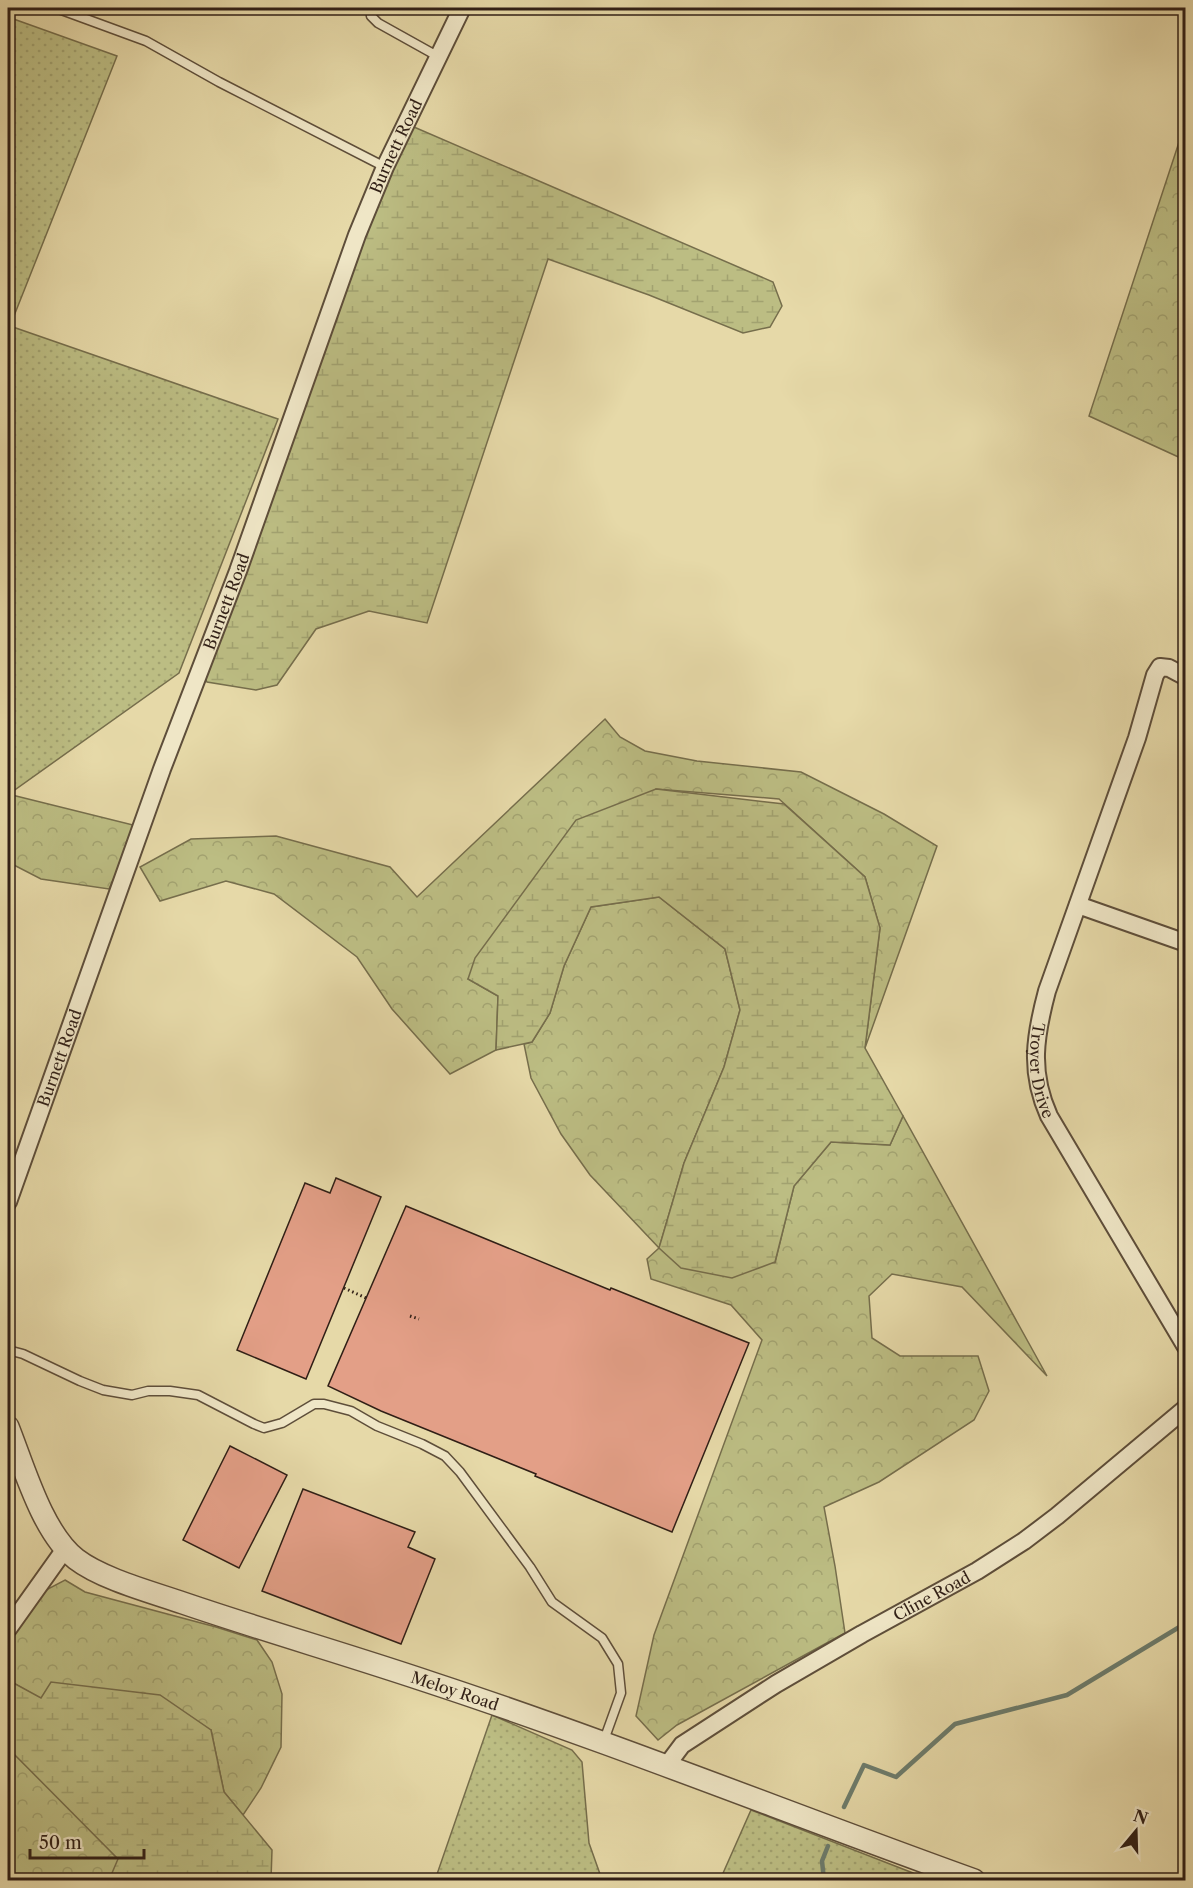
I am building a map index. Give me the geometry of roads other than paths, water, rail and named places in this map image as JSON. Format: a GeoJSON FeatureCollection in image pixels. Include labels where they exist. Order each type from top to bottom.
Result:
{"type":"FeatureCollection","features":[{"type":"Feature","properties":{"kind":"street","name":"Burnett Road"},"geometry":{"type":"LineString","coordinates":[[8,1202],[162,769],[238,571],[357,235],[386,167],[462,8]]}},
{"type":"Feature","properties":{"kind":"street","name":"Troyer Drive"},"geometry":{"type":"LineString","coordinates":[[1185,677],[1169,668],[1160,667],[1155,675],[1137,738],[1047,991],[1035,1045],[1035,1065],[1042,1101],[1049,1116],[1185,1347]]}},
{"type":"Feature","properties":{"kind":"street"},"geometry":{"type":"LineString","coordinates":[[1078,905],[1185,943]]}},
{"type":"Feature","properties":{"kind":"street","name":"Cline Road"},"geometry":{"type":"LineString","coordinates":[[667,1765],[682,1745],[776,1684],[977,1571],[1024,1541],[1185,1408]]}},
{"type":"Feature","properties":{"kind":"street","name":"Meloy Road"},"geometry":{"type":"LineString","coordinates":[[8,1427],[50,1529],[76,1559],[99,1572],[162,1596],[431,1682],[667,1765],[974,1881]]}},
{"type":"Feature","properties":{"kind":"street"},"geometry":{"type":"LineString","coordinates":[[8,1629],[65,1549]]}},
{"type":"Feature","properties":{"kind":"lane"},"geometry":{"type":"LineString","coordinates":[[56,8],[146,41],[219,82],[386,167]]}},
{"type":"Feature","properties":{"kind":"lane"},"geometry":{"type":"LineString","coordinates":[[370,8],[371,16],[378,23],[439,57]]}},
{"type":"Feature","properties":{"kind":"lane"},"geometry":{"type":"LineString","coordinates":[[8,1350],[23,1354],[103,1390],[132,1395],[148,1391],[170,1391],[198,1395],[264,1428],[282,1423],[314,1404],[324,1404],[351,1411],[377,1426],[445,1456],[460,1472],[552,1602],[602,1638],[618,1664],[621,1693],[603,1743]]}},
{"type":"Feature","properties":{"kind":"waterway"},"geometry":{"type":"LineString","coordinates":[[844,1807],[864,1765],[896,1777],[955,1724],[1067,1695],[1186,1623]]}},
{"type":"Feature","properties":{"kind":"waterway"},"geometry":{"type":"LineString","coordinates":[[824,1880],[822,1861],[828,1846]]}}]}
